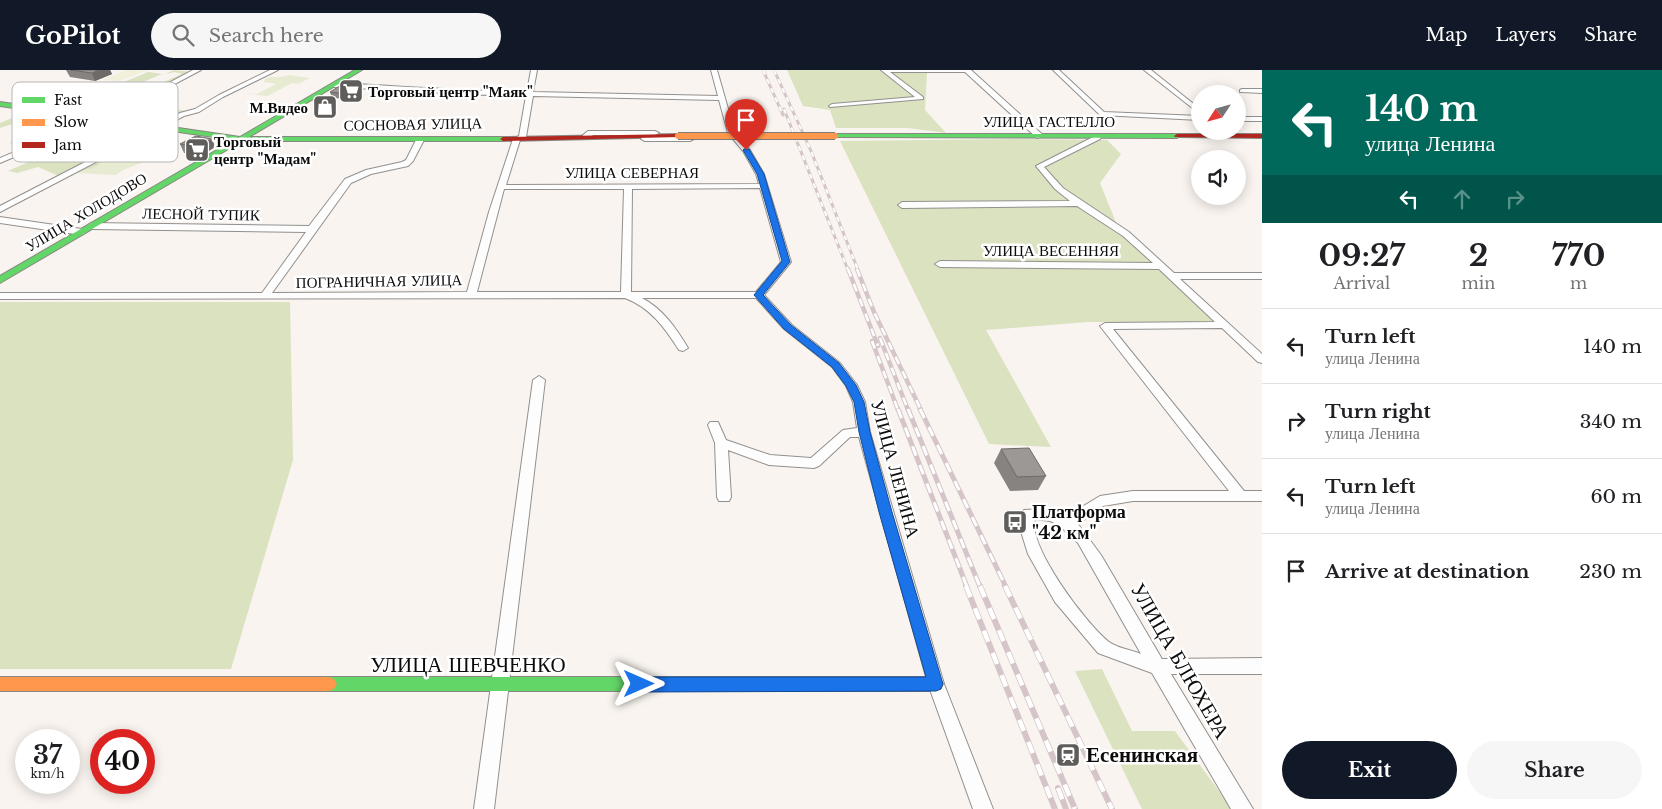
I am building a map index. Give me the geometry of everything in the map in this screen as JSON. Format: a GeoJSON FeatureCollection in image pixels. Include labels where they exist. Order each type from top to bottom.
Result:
{"type":"FeatureCollection","features":[{"type":"Feature","properties":{"kind":"main road","name":"УЛИЦА ХОЛОДОВО"},"geometry":{"type":"LineString","coordinates":[[0,280],[359,70]]}},
{"type":"Feature","properties":{"kind":"main road","name":"СОСНОВАЯ УЛИЦА"},"geometry":{"type":"LineString","coordinates":[[178,131],[240,139],[420,140],[678,136]]}},
{"type":"Feature","properties":{"kind":"main road","name":"УЛИЦА ГАСТЕЛЛО"},"geometry":{"type":"LineString","coordinates":[[678,136],[1262,136]]}},
{"type":"Feature","properties":{"kind":"main road","name":"УЛИЦА ШЕВЧЕНКО"},"geometry":{"type":"LineString","coordinates":[[0,684],[936,684]]}},
{"type":"Feature","properties":{"kind":"street"},"geometry":{"type":"LineString","coordinates":[[175,82],[198,70]]}},
{"type":"Feature","properties":{"kind":"street"},"geometry":{"type":"LineString","coordinates":[[178,116],[204,107],[221,96],[275,70]]}},
{"type":"Feature","properties":{"kind":"street"},"geometry":{"type":"LineString","coordinates":[[472,295],[493,212],[517,139],[522,137],[534,70]]}},
{"type":"Feature","properties":{"kind":"street"},"geometry":{"type":"LineString","coordinates":[[714,70],[721,98],[735,136],[760,174],[786,262],[759,295]]}},
{"type":"Feature","properties":{"kind":"street"},"geometry":{"type":"LineString","coordinates":[[884,70],[968,70],[1040,136]]}},
{"type":"Feature","properties":{"kind":"street"},"geometry":{"type":"LineString","coordinates":[[832,106],[920,98],[884,70]]}},
{"type":"Feature","properties":{"kind":"street"},"geometry":{"type":"LineString","coordinates":[[1056,70],[1102,114],[1191,118]]}},
{"type":"Feature","properties":{"kind":"street"},"geometry":{"type":"LineString","coordinates":[[1148,70],[1191,105]]}},
{"type":"Feature","properties":{"kind":"street"},"geometry":{"type":"LineString","coordinates":[[334,85],[426,88],[461,93],[721,98]]}},
{"type":"Feature","properties":{"kind":"street"},"geometry":{"type":"LineString","coordinates":[[1246,91],[1262,91]]}},
{"type":"Feature","properties":{"kind":"street"},"geometry":{"type":"LineString","coordinates":[[1246,118],[1262,119]]}},
{"type":"Feature","properties":{"kind":"street"},"geometry":{"type":"LineString","coordinates":[[586,136],[594,139],[735,136]]}},
{"type":"Feature","properties":{"kind":"street"},"geometry":{"type":"LineString","coordinates":[[1097,137],[1040,166],[1059,188],[1107,220],[1150,253],[1161,266],[1262,360]]}},
{"type":"Feature","properties":{"kind":"street"},"geometry":{"type":"LineString","coordinates":[[264,297],[348,181],[369,172],[405,164],[420,140]]}},
{"type":"Feature","properties":{"kind":"street"},"geometry":{"type":"LineString","coordinates":[[0,161],[12,156]]}},
{"type":"Feature","properties":{"kind":"street"},"geometry":{"type":"LineString","coordinates":[[0,209],[90,162]]}},
{"type":"Feature","properties":{"kind":"street","name":"УЛИЦА СЕВЕРНАЯ"},"geometry":{"type":"LineString","coordinates":[[502,186],[762,186]]}},
{"type":"Feature","properties":{"kind":"street"},"geometry":{"type":"LineString","coordinates":[[628,186],[626,296],[637,299],[666,322],[683,348]]}},
{"type":"Feature","properties":{"kind":"street"},"geometry":{"type":"LineString","coordinates":[[902,205],[1080,203]]}},
{"type":"Feature","properties":{"kind":"street","name":"ЛЕСНОЙ ТУПИК"},"geometry":{"type":"LineString","coordinates":[[0,220],[87,229],[312,229]]}},
{"type":"Feature","properties":{"kind":"street","name":"УЛИЦА ВЕСЕННЯЯ"},"geometry":{"type":"LineString","coordinates":[[940,264],[1161,266]]}},
{"type":"Feature","properties":{"kind":"street"},"geometry":{"type":"LineString","coordinates":[[1173,276],[1262,276]]}},
{"type":"Feature","properties":{"kind":"street","name":"ПОГРАНИЧНАЯ УЛИЦА"},"geometry":{"type":"LineString","coordinates":[[0,296],[759,295]]}},
{"type":"Feature","properties":{"kind":"street","name":"УЛИЦА ЛЕНИНА"},"geometry":{"type":"LineString","coordinates":[[759,295],[788,327],[836,365],[851,385],[859,402],[864,432],[936,684],[983,809]]}},
{"type":"Feature","properties":{"kind":"street"},"geometry":{"type":"LineString","coordinates":[[1226,325],[1104,326],[1241,497]]}},
{"type":"Feature","properties":{"kind":"street"},"geometry":{"type":"LineString","coordinates":[[484,809],[539,380]]}},
{"type":"Feature","properties":{"kind":"street"},"geometry":{"type":"LineString","coordinates":[[714,425],[721,443],[724,497]]}},
{"type":"Feature","properties":{"kind":"street"},"geometry":{"type":"LineString","coordinates":[[721,443],[770,460],[814,464],[847,433],[864,432]]}},
{"type":"Feature","properties":{"kind":"street"},"geometry":{"type":"LineString","coordinates":[[1262,496],[1133,496],[1100,501],[1068,523],[1046,513],[1029,514],[1026,525],[1035,554],[1060,597],[1104,648],[1157,666],[1262,666]]}},
{"type":"Feature","properties":{"kind":"street","name":"УЛИЦА БЛЮХЕРА"},"geometry":{"type":"LineString","coordinates":[[1068,523],[1079,535],[1230,793],[1243,809]]}},
{"type":"Feature","properties":{"kind":"green space"},"geometry":{"type":"Polygon","coordinates":[[[126,70],[148,70],[119,81],[103,80],[126,70]]]}},
{"type":"Feature","properties":{"kind":"green space"},"geometry":{"type":"Polygon","coordinates":[[[174,70],[194,72],[174,82],[164,82],[182,74],[175,72],[165,74],[174,70]]]}},
{"type":"Feature","properties":{"kind":"green space"},"geometry":{"type":"Polygon","coordinates":[[[787,70],[882,70],[884,72],[927,73],[925,110],[946,133],[908,128],[836,128],[830,110],[803,106],[787,70]]]}},
{"type":"Feature","properties":{"kind":"green space"},"geometry":{"type":"Polygon","coordinates":[[[148,72],[162,74],[143,82],[124,82],[148,72]]]}},
{"type":"Feature","properties":{"kind":"green space"},"geometry":{"type":"Polygon","coordinates":[[[288,75],[310,78],[298,84],[292,83],[268,96],[242,93],[257,94],[276,84],[264,82],[265,79],[288,75]]]}},
{"type":"Feature","properties":{"kind":"green space"},"geometry":{"type":"Polygon","coordinates":[[[178,110],[189,111],[178,114],[178,110]]]}},
{"type":"Feature","properties":{"kind":"green space"},"geometry":{"type":"Polygon","coordinates":[[[12,118],[12,124],[0,128],[0,123],[12,118]]]}},
{"type":"Feature","properties":{"kind":"green space"},"geometry":{"type":"Polygon","coordinates":[[[1107,140],[1121,154],[1100,183],[1119,230],[1215,322],[1088,322],[986,330],[1051,447],[989,444],[840,141],[1107,140]]]}},
{"type":"Feature","properties":{"kind":"green space"},"geometry":{"type":"Polygon","coordinates":[[[28,162],[102,162],[92,168],[76,173],[78,169],[61,177],[38,167],[17,173],[8,171],[28,162]]]}},
{"type":"Feature","properties":{"kind":"green space"},"geometry":{"type":"Polygon","coordinates":[[[102,162],[143,162],[123,170],[116,175],[76,173],[97,166],[102,162]]]}},
{"type":"Feature","properties":{"kind":"green space"},"geometry":{"type":"Polygon","coordinates":[[[0,302],[290,302],[293,460],[231,669],[0,669],[0,302]]]}},
{"type":"Feature","properties":{"kind":"green space"},"geometry":{"type":"Polygon","coordinates":[[[1102,669],[1132,731],[1175,731],[1232,809],[1142,809],[1075,671],[1102,669]]]}},
{"type":"Feature","properties":{"kind":"building"},"geometry":{"type":"Polygon","coordinates":[[[71,70],[99,70],[92,73],[71,70]]]}},
{"type":"Feature","properties":{"kind":"building"},"geometry":{"type":"Polygon","coordinates":[[[343,84],[362,85],[348,94],[330,92],[343,84]]]}},
{"type":"Feature","properties":{"kind":"building"},"geometry":{"type":"Polygon","coordinates":[[[196,136],[212,139],[197,147],[180,144],[196,136]]]}},
{"type":"Feature","properties":{"kind":"building"},"geometry":{"type":"Polygon","coordinates":[[[1029,448],[1046,476],[1017,477],[1001,449],[1029,448]]]}},
{"type":"Feature","properties":{"kind":"railway"},"geometry":{"type":"LineString","coordinates":[[763,70],[783,115]]}},
{"type":"Feature","properties":{"kind":"railway"},"geometry":{"type":"LineString","coordinates":[[774,70],[811,151],[858,270]]}},
{"type":"Feature","properties":{"kind":"railway"},"geometry":{"type":"LineString","coordinates":[[784,109],[848,270]]}},
{"type":"Feature","properties":{"kind":"railway"},"geometry":{"type":"LineString","coordinates":[[848,269],[878,346]]}},
{"type":"Feature","properties":{"kind":"railway"},"geometry":{"type":"LineString","coordinates":[[857,269],[874,312],[921,410]]}},
{"type":"Feature","properties":{"kind":"railway"},"geometry":{"type":"LineString","coordinates":[[880,338],[908,410]]}},
{"type":"Feature","properties":{"kind":"railway"},"geometry":{"type":"LineString","coordinates":[[872,341],[898,410]]}},
{"type":"Feature","properties":{"kind":"railway"},"geometry":{"type":"LineString","coordinates":[[898,409],[967,587]]}},
{"type":"Feature","properties":{"kind":"railway"},"geometry":{"type":"LineString","coordinates":[[908,409],[980,587]]}},
{"type":"Feature","properties":{"kind":"railway"},"geometry":{"type":"LineString","coordinates":[[920,409],[1006,587]]}},
{"type":"Feature","properties":{"kind":"railway"},"geometry":{"type":"LineString","coordinates":[[966,586],[1055,809]]}},
{"type":"Feature","properties":{"kind":"railway"},"geometry":{"type":"LineString","coordinates":[[980,586],[1075,809]]}},
{"type":"Feature","properties":{"kind":"railway"},"geometry":{"type":"LineString","coordinates":[[1005,586],[1112,809]]}},
{"type":"Feature","properties":{"kind":"railway"},"geometry":{"type":"LineString","coordinates":[[1058,788],[1066,809]]}},
{"type":"Feature","properties":{"kind":"traffic: fast"},"geometry":{"type":"LineString","coordinates":[[0,280],[359,70]]}},
{"type":"Feature","properties":{"kind":"traffic: fast"},"geometry":{"type":"LineString","coordinates":[[0,104],[12,106]]}},
{"type":"Feature","properties":{"kind":"traffic: fast"},"geometry":{"type":"LineString","coordinates":[[178,130],[240,139],[503,139]]}},
{"type":"Feature","properties":{"kind":"traffic: fast"},"geometry":{"type":"LineString","coordinates":[[835,136],[1177,136]]}},
{"type":"Feature","properties":{"kind":"traffic: fast"},"geometry":{"type":"LineString","coordinates":[[329,684],[717,684]]}},
{"type":"Feature","properties":{"kind":"traffic: slow"},"geometry":{"type":"LineString","coordinates":[[678,136],[835,136]]}},
{"type":"Feature","properties":{"kind":"traffic: slow"},"geometry":{"type":"LineString","coordinates":[[0,684],[329,684]]}},
{"type":"Feature","properties":{"kind":"traffic: slow"},"geometry":{"type":"LineString","coordinates":[[717,684],[936,684]]}},
{"type":"Feature","properties":{"kind":"traffic: jam"},"geometry":{"type":"LineString","coordinates":[[503,139],[678,136]]}},
{"type":"Feature","properties":{"kind":"traffic: jam"},"geometry":{"type":"LineString","coordinates":[[1177,136],[1262,136]]}},
{"type":"Feature","properties":{"kind":"place","name":"Торговый центр \"Маяк\""},"geometry":{"type":"Point","coordinates":[351,91]}},
{"type":"Feature","properties":{"kind":"place","name":"М.Видео"},"geometry":{"type":"Point","coordinates":[325,107]}},
{"type":"Feature","properties":{"kind":"place","name":"Торговый центр \"Мадам\""},"geometry":{"type":"Point","coordinates":[197,150]}},
{"type":"Feature","properties":{"kind":"place","name":"Платформа \"42 км\""},"geometry":{"type":"Point","coordinates":[1015,522]}},
{"type":"Feature","properties":{"kind":"place","name":"Есенинская"},"geometry":{"type":"Point","coordinates":[1068,755]}},
{"type":"Feature","properties":{"kind":"route"},"geometry":{"type":"LineString","coordinates":[[639,684],[936,684],[864,432],[859,402],[851,385],[836,365],[788,327],[759,295],[786,262],[760,174],[746,150]]}}]}
